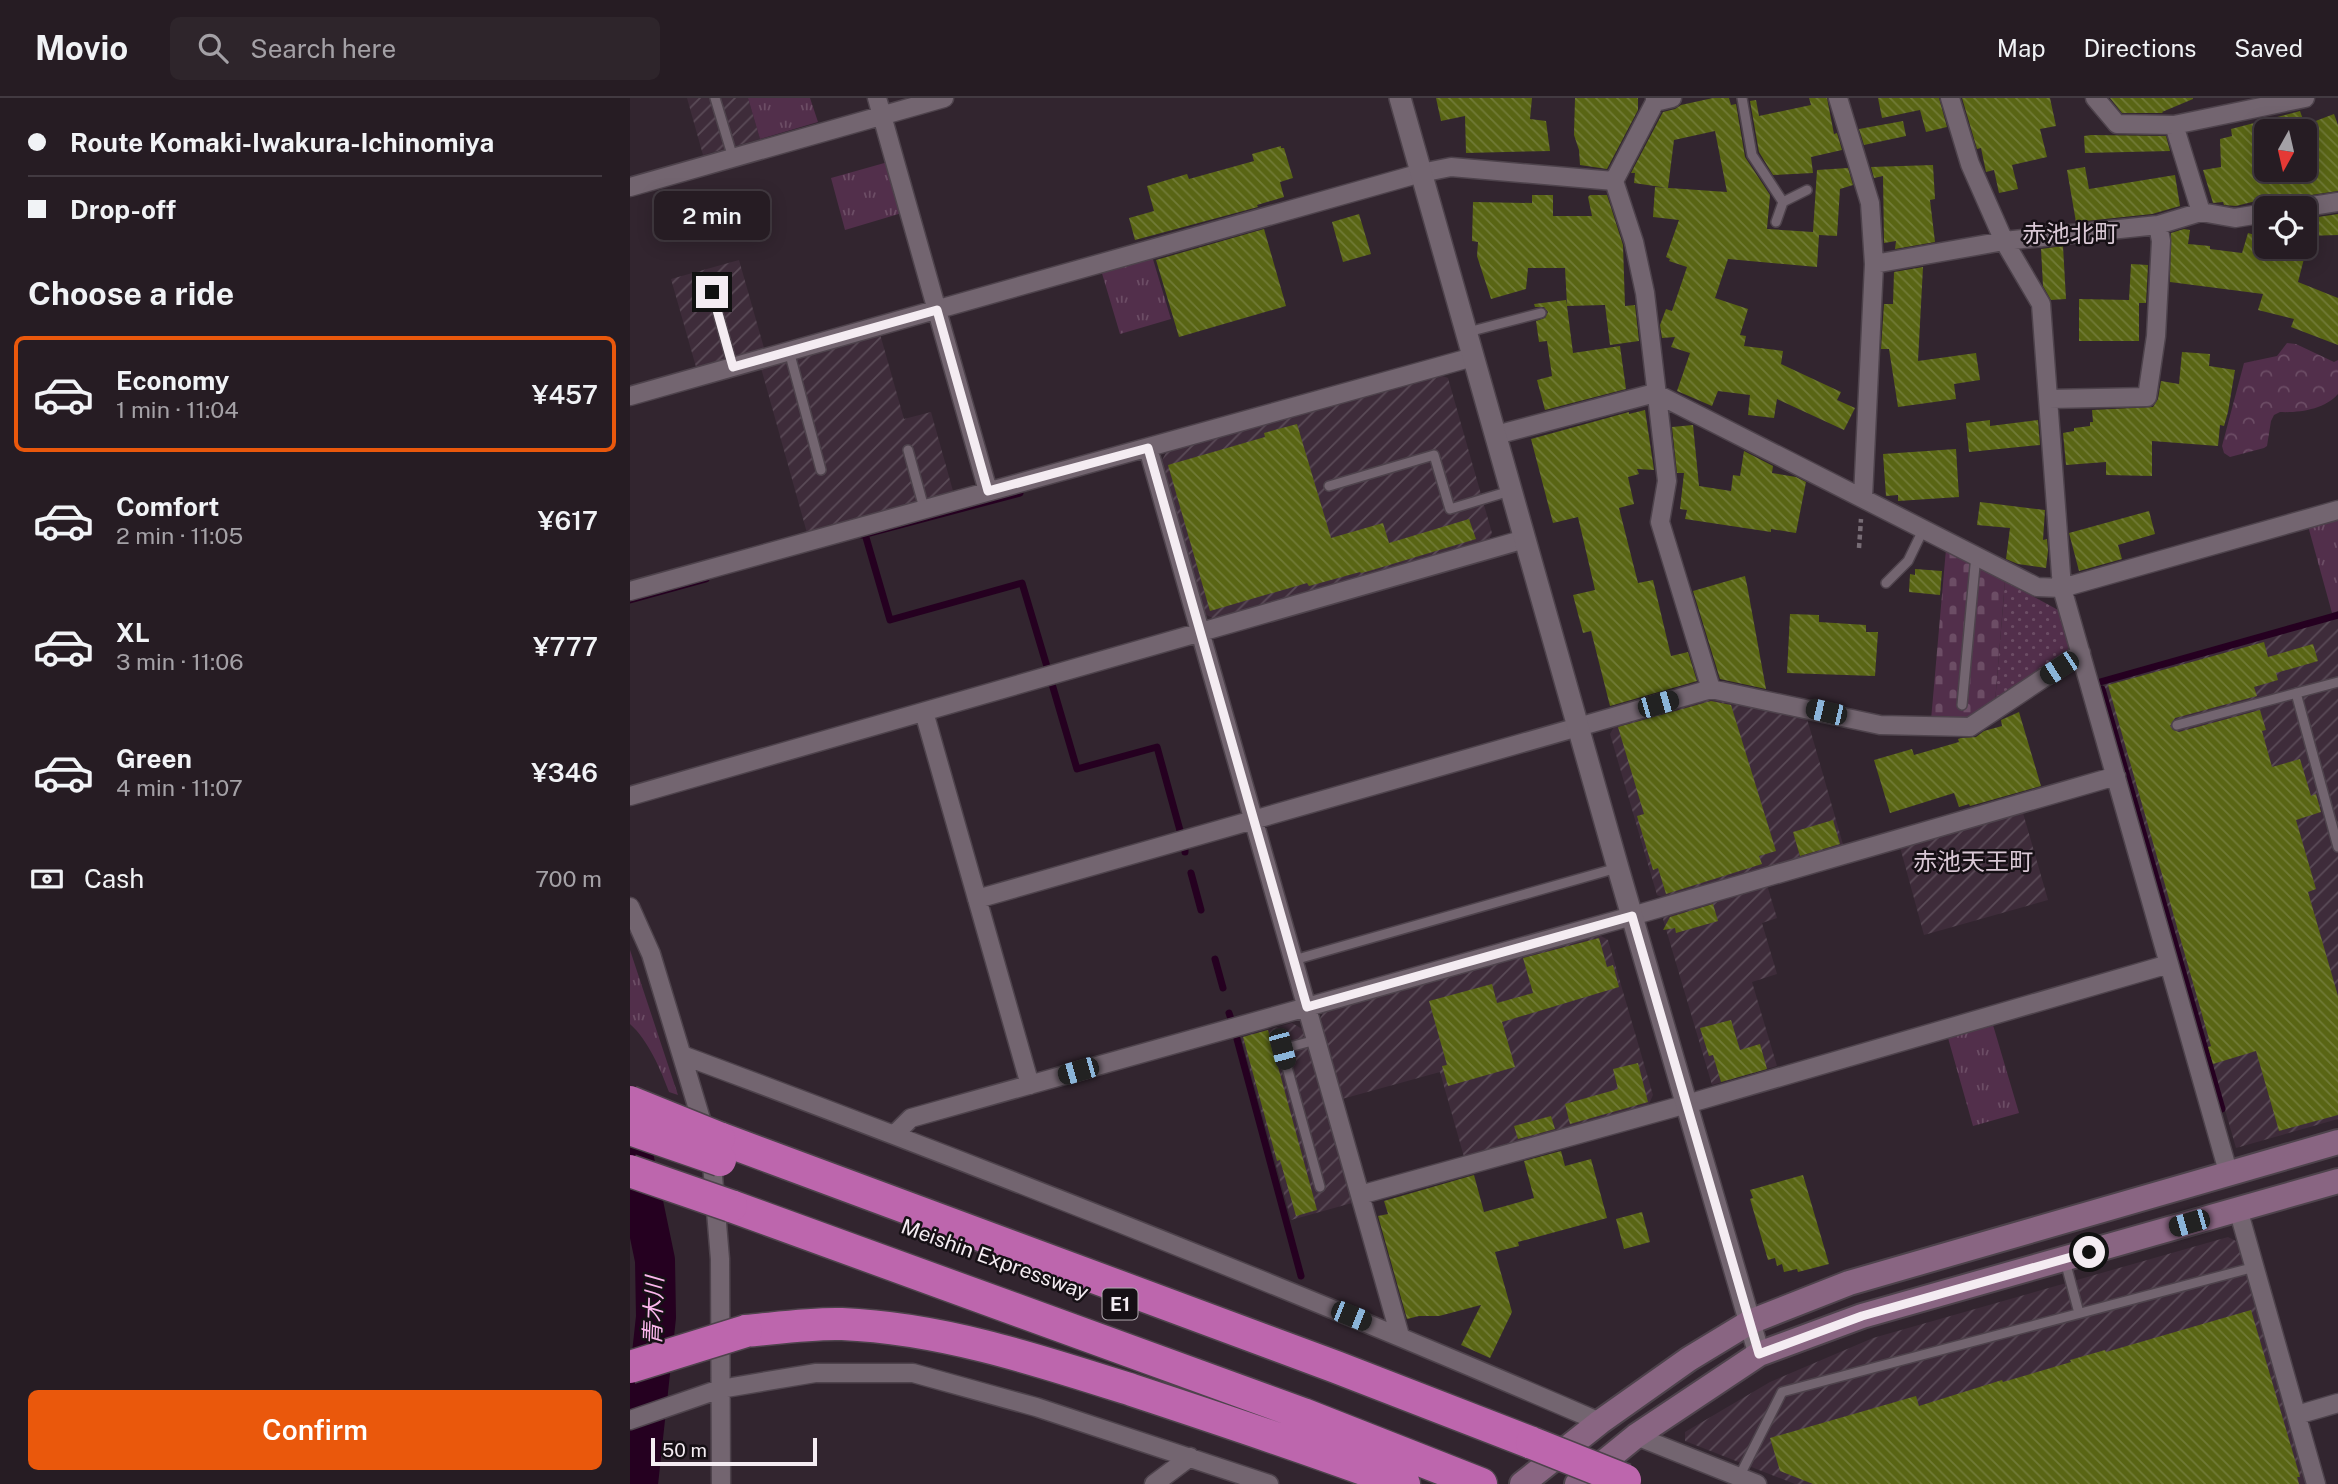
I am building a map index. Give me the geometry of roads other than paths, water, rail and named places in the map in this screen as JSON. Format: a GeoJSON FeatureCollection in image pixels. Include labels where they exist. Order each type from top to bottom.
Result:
{"type":"FeatureCollection","features":[{"type":"Feature","properties":{"kind":"highway"},"geometry":{"type":"LineString","coordinates":[[630,1102],[720,1149]]}},
{"type":"Feature","properties":{"kind":"highway"},"geometry":{"type":"LineString","coordinates":[[630,1129],[720,1149],[1336,1367],[1524,1461],[1593,1484]]}},
{"type":"Feature","properties":{"kind":"highway","name":"Meishin Expressway"},"geometry":{"type":"LineString","coordinates":[[630,1171],[1214,1381],[1479,1483]]}},
{"type":"Feature","properties":{"kind":"highway"},"geometry":{"type":"LineString","coordinates":[[630,1367],[746,1331],[840,1324],[899,1329],[964,1341],[1056,1366],[1289,1441],[1404,1484]]}},
{"type":"Feature","properties":{"kind":"highway"},"geometry":{"type":"LineString","coordinates":[[1524,1461],[1630,1482]]}},
{"type":"Feature","properties":{"kind":"main road"},"geometry":{"type":"LineString","coordinates":[[1524,1461],[1600,1422],[1689,1359],[1750,1322],[1849,1283],[2338,1142]]}},
{"type":"Feature","properties":{"kind":"main road"},"geometry":{"type":"LineString","coordinates":[[1577,1484],[1636,1436],[1759,1354],[1862,1316],[2338,1181]]}},
{"type":"Feature","properties":{"kind":"street"},"geometry":{"type":"LineString","coordinates":[[630,187],[733,158],[880,107],[944,98]]}},
{"type":"Feature","properties":{"kind":"street"},"geometry":{"type":"LineString","coordinates":[[1400,98],[1759,1354]]}},
{"type":"Feature","properties":{"kind":"street"},"geometry":{"type":"LineString","coordinates":[[1838,98],[1870,204],[1874,264],[1863,497]]}},
{"type":"Feature","properties":{"kind":"street"},"geometry":{"type":"LineString","coordinates":[[1951,98],[1970,164],[2004,241],[2040,304],[2062,588],[2229,1175]]}},
{"type":"Feature","properties":{"kind":"street"},"geometry":{"type":"LineString","coordinates":[[2095,98],[2117,124],[2174,125],[2305,98]]}},
{"type":"Feature","properties":{"kind":"street"},"geometry":{"type":"LineString","coordinates":[[1661,99],[1614,181],[1634,243],[1645,293],[1667,481],[1660,522],[1711,689]]}},
{"type":"Feature","properties":{"kind":"street"},"geometry":{"type":"LineString","coordinates":[[880,107],[988,491]]}},
{"type":"Feature","properties":{"kind":"street"},"geometry":{"type":"LineString","coordinates":[[2174,125],[2201,212]]}},
{"type":"Feature","properties":{"kind":"street"},"geometry":{"type":"LineString","coordinates":[[630,396],[1421,173],[1451,167],[1614,181]]}},
{"type":"Feature","properties":{"kind":"street"},"geometry":{"type":"LineString","coordinates":[[2317,205],[2338,202]]}},
{"type":"Feature","properties":{"kind":"street"},"geometry":{"type":"LineString","coordinates":[[1874,264],[2004,241],[2158,225],[2201,212],[2235,218],[2254,215]]}},
{"type":"Feature","properties":{"kind":"street"},"geometry":{"type":"LineString","coordinates":[[2049,399],[2147,397],[2157,322],[2161,241],[2158,225]]}},
{"type":"Feature","properties":{"kind":"street"},"geometry":{"type":"LineString","coordinates":[[630,591],[1473,357]]}},
{"type":"Feature","properties":{"kind":"street"},"geometry":{"type":"LineString","coordinates":[[1496,435],[1655,393],[2037,587],[2062,588],[2338,510]]}},
{"type":"Feature","properties":{"kind":"street"},"geometry":{"type":"LineString","coordinates":[[1148,448],[1400,1336]]}},
{"type":"Feature","properties":{"kind":"street"},"geometry":{"type":"LineString","coordinates":[[630,796],[1525,539]]}},
{"type":"Feature","properties":{"kind":"street"},"geometry":{"type":"LineString","coordinates":[[977,899],[1711,689],[1880,725],[1970,727],[2081,653]]}},
{"type":"Feature","properties":{"kind":"street"},"geometry":{"type":"LineString","coordinates":[[924,712],[1030,1084]]}},
{"type":"Feature","properties":{"kind":"street"},"geometry":{"type":"LineString","coordinates":[[895,1134],[911,1118],[1632,916],[2116,776]]}},
{"type":"Feature","properties":{"kind":"street"},"geometry":{"type":"LineString","coordinates":[[630,907],[651,954],[711,1152],[720,1259],[721,1484]]}},
{"type":"Feature","properties":{"kind":"street"},"geometry":{"type":"LineString","coordinates":[[1360,1195],[1687,1104],[2169,964]]}},
{"type":"Feature","properties":{"kind":"street"},"geometry":{"type":"LineString","coordinates":[[682,1055],[895,1134],[1400,1336],[1600,1422]]}},
{"type":"Feature","properties":{"kind":"street"},"geometry":{"type":"LineString","coordinates":[[2238,1209],[2316,1484]]}},
{"type":"Feature","properties":{"kind":"street"},"geometry":{"type":"LineString","coordinates":[[630,1420],[720,1389],[815,1373],[913,1373],[1036,1407],[1269,1484]]}},
{"type":"Feature","properties":{"kind":"street"},"geometry":{"type":"LineString","coordinates":[[2297,1415],[2338,1403]]}},
{"type":"Feature","properties":{"kind":"street"},"geometry":{"type":"LineString","coordinates":[[1636,1436],[1757,1484]]}},
{"type":"Feature","properties":{"kind":"street"},"geometry":{"type":"LineString","coordinates":[[1154,1484],[1190,1457]]}},
{"type":"Feature","properties":{"kind":"lane"},"geometry":{"type":"LineString","coordinates":[[715,98],[733,158]]}},
{"type":"Feature","properties":{"kind":"lane"},"geometry":{"type":"LineString","coordinates":[[1742,98],[1752,155],[1783,202]]}},
{"type":"Feature","properties":{"kind":"lane"},"geometry":{"type":"LineString","coordinates":[[1776,222],[1783,202],[1807,190]]}},
{"type":"Feature","properties":{"kind":"lane"},"geometry":{"type":"LineString","coordinates":[[712,292],[733,367]]}},
{"type":"Feature","properties":{"kind":"lane"},"geometry":{"type":"LineString","coordinates":[[1466,332],[1541,313]]}},
{"type":"Feature","properties":{"kind":"lane"},"geometry":{"type":"LineString","coordinates":[[789,351],[821,470]]}},
{"type":"Feature","properties":{"kind":"lane"},"geometry":{"type":"LineString","coordinates":[[908,450],[924,508]]}},
{"type":"Feature","properties":{"kind":"lane"},"geometry":{"type":"LineString","coordinates":[[1329,486],[1434,455],[1450,509],[1511,491]]}},
{"type":"Feature","properties":{"kind":"lane"},"geometry":{"type":"LineString","coordinates":[[1886,583],[1908,561],[1924,528]]}},
{"type":"Feature","properties":{"kind":"lane"},"geometry":{"type":"LineString","coordinates":[[1962,705],[1976,555]]}},
{"type":"Feature","properties":{"kind":"lane"},"geometry":{"type":"LineString","coordinates":[[2177,725],[2338,681]]}},
{"type":"Feature","properties":{"kind":"lane"},"geometry":{"type":"LineString","coordinates":[[2296,693],[2338,847]]}},
{"type":"Feature","properties":{"kind":"lane"},"geometry":{"type":"LineString","coordinates":[[1294,960],[1618,868]]}},
{"type":"Feature","properties":{"kind":"lane"},"geometry":{"type":"LineString","coordinates":[[1316,1040],[1282,1049],[1320,1186]]}},
{"type":"Feature","properties":{"kind":"lane"},"geometry":{"type":"LineString","coordinates":[[2064,1259],[2079,1313]]}},
{"type":"Feature","properties":{"kind":"lane"},"geometry":{"type":"LineString","coordinates":[[1739,1477],[1782,1392],[2255,1267]]}},
{"type":"Feature","properties":{"kind":"waterway"},"geometry":{"type":"LineString","coordinates":[[862,535],[1020,493]]}},
{"type":"Feature","properties":{"kind":"waterway"},"geometry":{"type":"LineString","coordinates":[[865,534],[890,620],[1022,583],[1048,670]]}},
{"type":"Feature","properties":{"kind":"waterway"},"geometry":{"type":"LineString","coordinates":[[630,600],[706,579]]}},
{"type":"Feature","properties":{"kind":"waterway"},"geometry":{"type":"LineString","coordinates":[[2100,682],[2338,615]]}},
{"type":"Feature","properties":{"kind":"waterway"},"geometry":{"type":"LineString","coordinates":[[1052,684],[1077,769],[1157,747],[1181,834]]}},
{"type":"Feature","properties":{"kind":"waterway"},"geometry":{"type":"LineString","coordinates":[[2102,689],[2222,1109]]}},
{"type":"Feature","properties":{"kind":"waterway"},"geometry":{"type":"LineString","coordinates":[[1191,873],[1201,910]]}},
{"type":"Feature","properties":{"kind":"waterway"},"geometry":{"type":"LineString","coordinates":[[1215,959],[1223,988]]}},
{"type":"Feature","properties":{"kind":"waterway"},"geometry":{"type":"LineString","coordinates":[[1229,1013],[1231,1019]]}},
{"type":"Feature","properties":{"kind":"waterway"},"geometry":{"type":"LineString","coordinates":[[1237,1039],[1301,1276]]}},
{"type":"Feature","properties":{"kind":"waterway","name":"青木川"},"geometry":{"type":"LineString","coordinates":[[630,1140],[655,1260],[656,1317],[638,1484]]}},
{"type":"Feature","properties":{"kind":"district","name":"赤池北町"},"geometry":{"type":"Point","coordinates":[2070,233]}},
{"type":"Feature","properties":{"kind":"district","name":"赤池天王町"},"geometry":{"type":"Point","coordinates":[1973,861]}}]}
